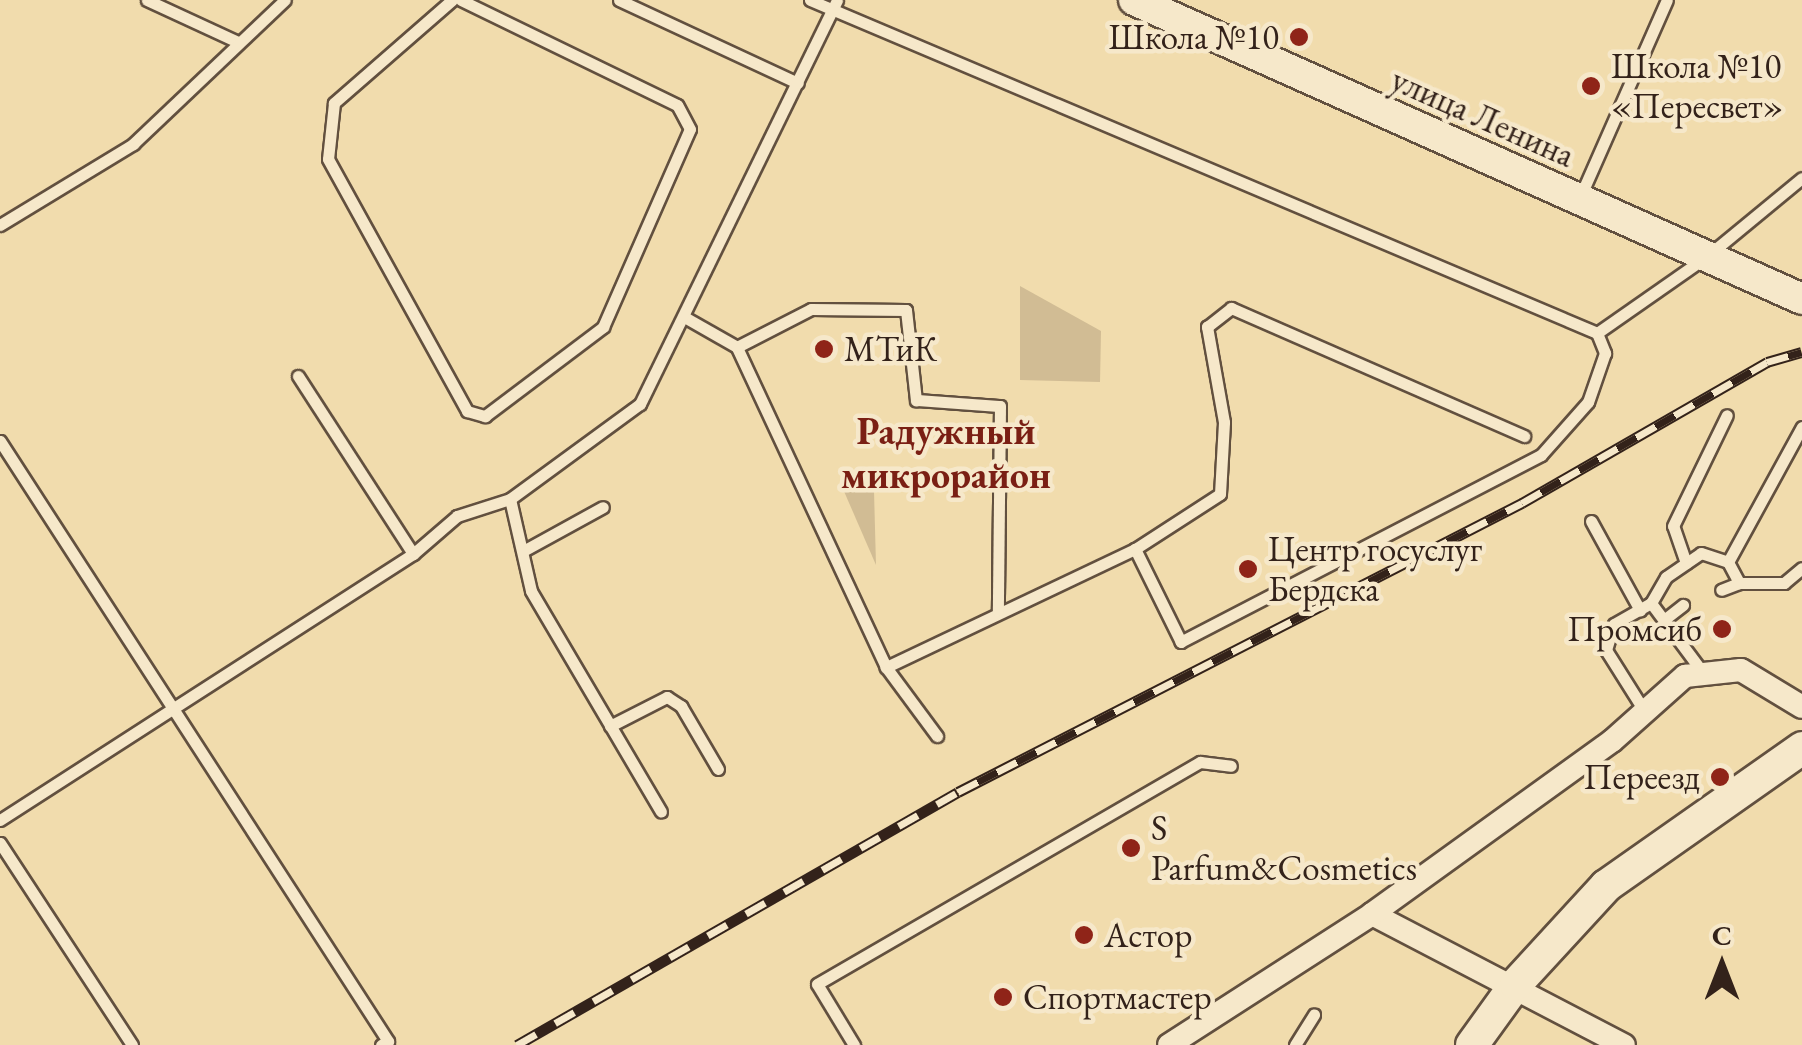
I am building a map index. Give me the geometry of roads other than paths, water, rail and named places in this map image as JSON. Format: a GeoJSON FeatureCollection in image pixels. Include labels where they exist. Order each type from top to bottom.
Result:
{"type":"FeatureCollection","features":[{"type":"Feature","properties":{"kind":"main road"},"geometry":{"type":"LineString","coordinates":[[1472,1045],[1516,984],[1606,886],[1802,748]]}},
{"type":"Feature","properties":{"kind":"street","name":"улица Ленина"},"geometry":{"type":"LineString","coordinates":[[1134,0],[1802,299]]}},
{"type":"Feature","properties":{"kind":"street"},"geometry":{"type":"LineString","coordinates":[[1169,1045],[1372,914],[1645,712],[1686,676],[1741,670],[1802,707]]}},
{"type":"Feature","properties":{"kind":"street"},"geometry":{"type":"LineString","coordinates":[[1372,914],[1516,984],[1624,1045]]}},
{"type":"Feature","properties":{"kind":"lane"},"geometry":{"type":"LineString","coordinates":[[147,0],[238,42]]}},
{"type":"Feature","properties":{"kind":"lane"},"geometry":{"type":"LineString","coordinates":[[0,225],[134,144],[285,0]]}},
{"type":"Feature","properties":{"kind":"lane"},"geometry":{"type":"LineString","coordinates":[[452,0],[334,103],[328,159],[467,412],[484,416],[604,327],[690,129],[677,106],[468,1]]}},
{"type":"Feature","properties":{"kind":"lane"},"geometry":{"type":"LineString","coordinates":[[619,0],[798,83]]}},
{"type":"Feature","properties":{"kind":"lane"},"geometry":{"type":"LineString","coordinates":[[810,0],[835,6],[1597,333],[1605,353],[1588,402],[1541,455],[1181,642],[1135,549]]}},
{"type":"Feature","properties":{"kind":"lane"},"geometry":{"type":"LineString","coordinates":[[1578,201],[1667,0]]}},
{"type":"Feature","properties":{"kind":"lane"},"geometry":{"type":"LineString","coordinates":[[0,820],[170,706],[413,554],[457,516],[510,500],[640,404],[686,318],[835,6]]}},
{"type":"Feature","properties":{"kind":"lane"},"geometry":{"type":"LineString","coordinates":[[1597,333],[1706,257],[1798,180],[1802,163]]}},
{"type":"Feature","properties":{"kind":"lane"},"geometry":{"type":"LineString","coordinates":[[886,667],[998,610],[1135,549],[1220,494],[1224,422],[1206,327],[1231,308],[1524,436]]}},
{"type":"Feature","properties":{"kind":"lane"},"geometry":{"type":"LineString","coordinates":[[738,348],[811,309],[906,310],[916,400],[1000,406],[998,610]]}},
{"type":"Feature","properties":{"kind":"lane"},"geometry":{"type":"LineString","coordinates":[[686,318],[738,348],[886,667],[937,736]]}},
{"type":"Feature","properties":{"kind":"lane"},"geometry":{"type":"LineString","coordinates":[[298,376],[413,554]]}},
{"type":"Feature","properties":{"kind":"lane"},"geometry":{"type":"LineString","coordinates":[[1686,563],[1672,526],[1726,414]]}},
{"type":"Feature","properties":{"kind":"lane"},"geometry":{"type":"LineString","coordinates":[[1728,562],[1802,427]]}},
{"type":"Feature","properties":{"kind":"lane"},"geometry":{"type":"LineString","coordinates":[[0,441],[388,1041],[381,1045]]}},
{"type":"Feature","properties":{"kind":"lane"},"geometry":{"type":"LineString","coordinates":[[510,500],[531,591],[661,812]]}},
{"type":"Feature","properties":{"kind":"lane"},"geometry":{"type":"LineString","coordinates":[[523,552],[603,507]]}},
{"type":"Feature","properties":{"kind":"lane"},"geometry":{"type":"LineString","coordinates":[[1591,521],[1646,607],[1665,619],[1704,674]]}},
{"type":"Feature","properties":{"kind":"lane"},"geometry":{"type":"LineString","coordinates":[[1645,712],[1606,650],[1614,624],[1646,607],[1666,577],[1700,553],[1728,562],[1739,584]]}},
{"type":"Feature","properties":{"kind":"lane"},"geometry":{"type":"LineString","coordinates":[[1721,590],[1739,584],[1784,583],[1802,568]]}},
{"type":"Feature","properties":{"kind":"lane"},"geometry":{"type":"LineString","coordinates":[[1665,619],[1683,605]]}},
{"type":"Feature","properties":{"kind":"lane"},"geometry":{"type":"LineString","coordinates":[[610,726],[667,697],[681,706],[718,769]]}},
{"type":"Feature","properties":{"kind":"lane"},"geometry":{"type":"LineString","coordinates":[[854,1045],[816,984],[1200,762],[1230,766]]}},
{"type":"Feature","properties":{"kind":"lane"},"geometry":{"type":"LineString","coordinates":[[0,844],[132,1045]]}},
{"type":"Feature","properties":{"kind":"lane"},"geometry":{"type":"LineString","coordinates":[[1295,1045],[1314,1015]]}},
{"type":"Feature","properties":{"kind":"railway"},"geometry":{"type":"LineString","coordinates":[[517,1045],[958,792],[1522,503],[1767,362],[1802,352]]}},
{"type":"Feature","properties":{"kind":"place","name":"Школа №10"},"geometry":{"type":"Point","coordinates":[1299,37]}},
{"type":"Feature","properties":{"kind":"place","name":"Школа №10 «Пересвет»"},"geometry":{"type":"Point","coordinates":[1591,86]}},
{"type":"Feature","properties":{"kind":"place","name":"МТиК"},"geometry":{"type":"Point","coordinates":[824,349]}},
{"type":"Feature","properties":{"kind":"place","name":"Центр госуслуг Бердска"},"geometry":{"type":"Point","coordinates":[1248,569]}},
{"type":"Feature","properties":{"kind":"place","name":"Промсиб"},"geometry":{"type":"Point","coordinates":[1722,629]}},
{"type":"Feature","properties":{"kind":"place","name":"Переезд"},"geometry":{"type":"Point","coordinates":[1720,777]}},
{"type":"Feature","properties":{"kind":"place","name":"S Parfum&Cosmetics"},"geometry":{"type":"Point","coordinates":[1131,848]}},
{"type":"Feature","properties":{"kind":"place","name":"Астор"},"geometry":{"type":"Point","coordinates":[1084,935]}},
{"type":"Feature","properties":{"kind":"place","name":"Спортмастер"},"geometry":{"type":"Point","coordinates":[1003,997]}},
{"type":"Feature","properties":{"kind":"district","name":"Радужный микрорайон"},"geometry":{"type":"Point","coordinates":[946,453]}}]}
